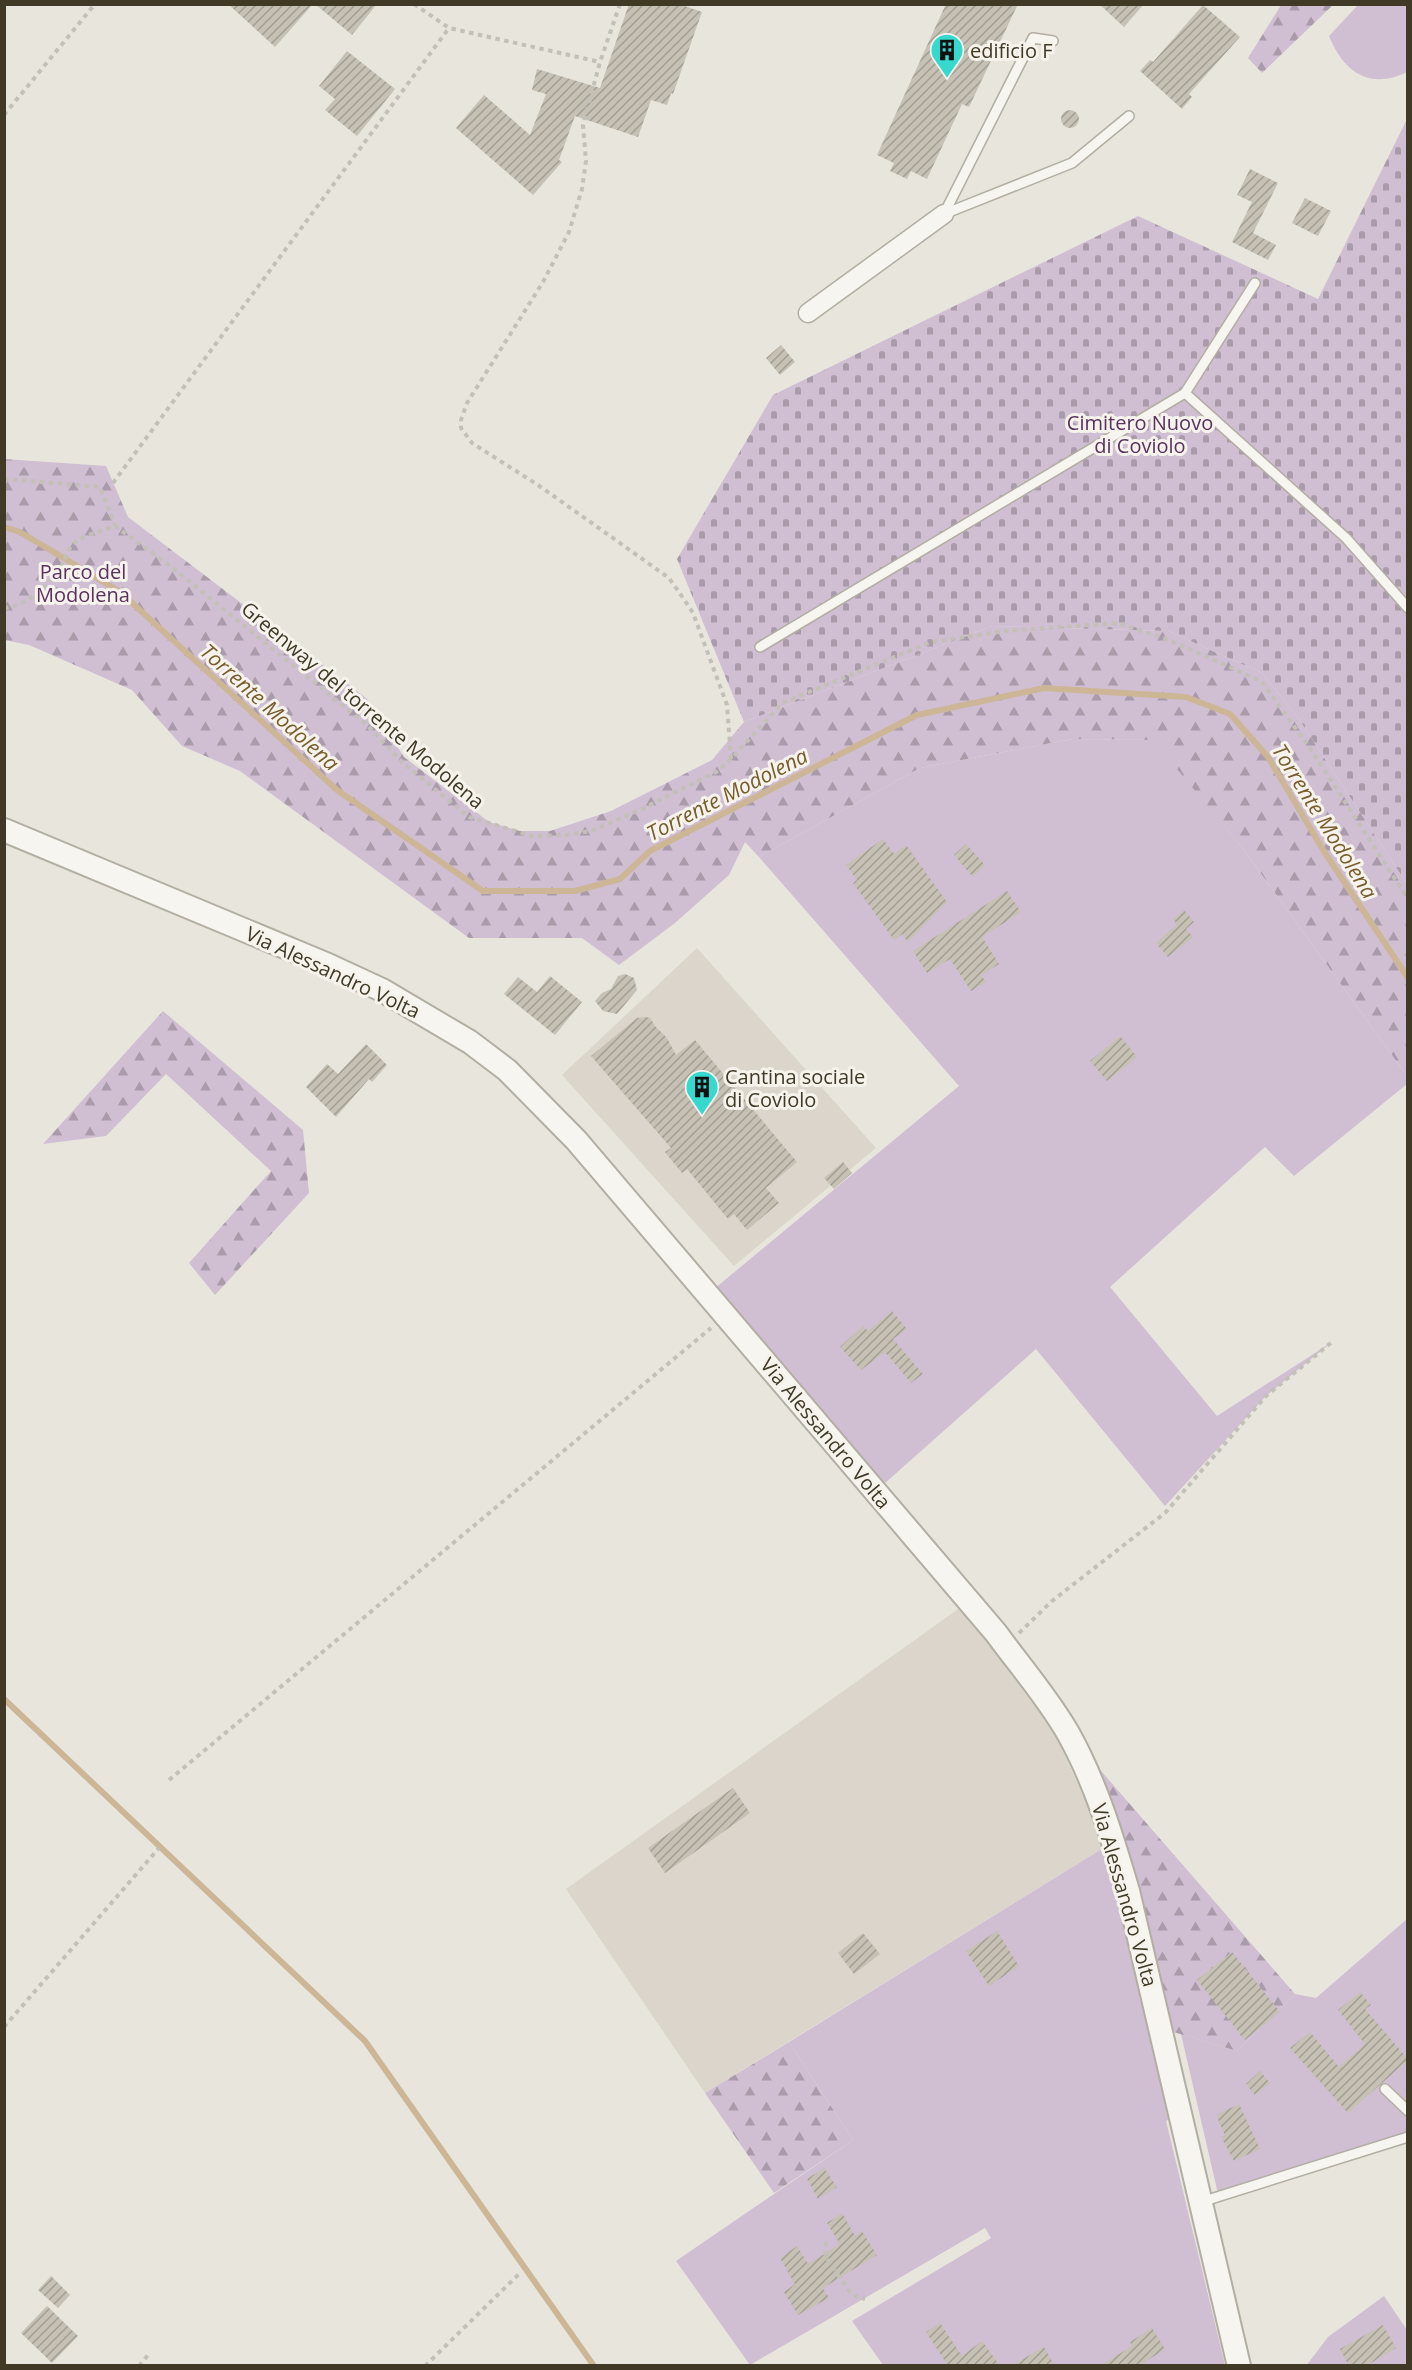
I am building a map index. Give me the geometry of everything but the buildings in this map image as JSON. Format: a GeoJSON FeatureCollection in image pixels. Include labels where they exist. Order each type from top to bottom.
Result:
{"type":"FeatureCollection","features":[{"type":"Feature","properties":{"kind":"street"},"geometry":{"type":"LineString","coordinates":[[808,313],[944,214]]}},
{"type":"Feature","properties":{"kind":"street","name":"Via Alessandro Volta"},"geometry":{"type":"LineString","coordinates":[[4,830],[328,965],[419,1011],[470,1042],[507,1071],[576,1140],[1006,1646],[1068,1733],[1094,1787],[1104,1815],[1131,1903],[1239,2366]]}},
{"type":"Feature","properties":{"kind":"lane"},"geometry":{"type":"LineString","coordinates":[[944,214],[1033,38],[1053,41]]}},
{"type":"Feature","properties":{"kind":"lane"},"geometry":{"type":"LineString","coordinates":[[944,214],[1072,163],[1129,116]]}},
{"type":"Feature","properties":{"kind":"lane"},"geometry":{"type":"LineString","coordinates":[[760,647],[1185,393],[1254,283]]}},
{"type":"Feature","properties":{"kind":"lane"},"geometry":{"type":"LineString","coordinates":[[1185,393],[1346,538],[1407,608]]}},
{"type":"Feature","properties":{"kind":"lane"},"geometry":{"type":"LineString","coordinates":[[1385,2089],[1407,2111]]}},
{"type":"Feature","properties":{"kind":"lane"},"geometry":{"type":"LineString","coordinates":[[1201,2202],[1407,2137]]}},
{"type":"Feature","properties":{"kind":"path"},"geometry":{"type":"LineString","coordinates":[[4,115],[95,4]]}},
{"type":"Feature","properties":{"kind":"path"},"geometry":{"type":"LineString","coordinates":[[414,4],[449,28],[600,62]]}},
{"type":"Feature","properties":{"kind":"path"},"geometry":{"type":"LineString","coordinates":[[621,4],[600,62],[583,125],[586,161],[582,189],[569,232],[543,282],[467,403],[461,420],[461,428],[472,443],[538,485],[669,578],[693,613],[727,705],[730,759]]}},
{"type":"Feature","properties":{"kind":"path"},"geometry":{"type":"LineString","coordinates":[[113,483],[449,28]]}},
{"type":"Feature","properties":{"kind":"path"},"geometry":{"type":"LineString","coordinates":[[4,479],[100,487],[115,526],[84,538],[72,546],[60,569],[46,585],[28,599],[4,608]]}},
{"type":"Feature","properties":{"kind":"path","name":"Greenway del torrente Modolena"},"geometry":{"type":"LineString","coordinates":[[115,526],[169,565],[367,725],[402,762],[469,817],[532,836],[566,835],[591,831],[618,821],[716,772],[782,704],[931,642],[1005,631],[1118,623],[1169,640],[1262,681],[1310,748],[1407,899]]}},
{"type":"Feature","properties":{"kind":"path"},"geometry":{"type":"LineString","coordinates":[[169,1780],[726,1316]]}},
{"type":"Feature","properties":{"kind":"path"},"geometry":{"type":"LineString","coordinates":[[1006,1646],[1052,1601],[1165,1512],[1266,1396],[1332,1342]]}},
{"type":"Feature","properties":{"kind":"path"},"geometry":{"type":"LineString","coordinates":[[4,2027],[159,1848]]}},
{"type":"Feature","properties":{"kind":"path"},"geometry":{"type":"LineString","coordinates":[[826,2242],[825,2256],[852,2295],[866,2299]]}},
{"type":"Feature","properties":{"kind":"path"},"geometry":{"type":"LineString","coordinates":[[425,2366],[519,2274]]}},
{"type":"Feature","properties":{"kind":"path"},"geometry":{"type":"LineString","coordinates":[[139,2366],[148,2355]]}},
{"type":"Feature","properties":{"kind":"shaded area"},"geometry":{"type":"Polygon","coordinates":[[[697,948],[876,1148],[734,1266],[562,1075],[697,948]]]}},
{"type":"Feature","properties":{"kind":"shaded area"},"geometry":{"type":"Polygon","coordinates":[[[961,1607],[1053,1730],[1095,1821],[1113,1842],[705,2093],[566,1889],[961,1607]]]}},
{"type":"Feature","properties":{"kind":"green space"},"geometry":{"type":"Polygon","coordinates":[[[1359,4],[1407,5],[1407,72],[1394,77],[1370,78],[1360,75],[1342,60],[1329,36],[1359,4]]]}},
{"type":"Feature","properties":{"kind":"green space"},"geometry":{"type":"Polygon","coordinates":[[[1281,5],[1333,5],[1262,73],[1248,58],[1281,5]]]}},
{"type":"Feature","properties":{"kind":"green space","name":"Cimitero Nuovo di Coviolo"},"geometry":{"type":"Polygon","coordinates":[[[1407,119],[1407,884],[1299,719],[1262,673],[1168,631],[992,626],[744,722],[677,559],[773,395],[1138,216],[1318,299],[1407,119]]]}},
{"type":"Feature","properties":{"kind":"green space","name":"Parco del Modolena"},"geometry":{"type":"Polygon","coordinates":[[[4,459],[106,466],[128,517],[366,698],[404,757],[489,822],[520,831],[550,831],[611,811],[712,760],[744,722],[992,626],[1168,631],[1262,673],[1299,719],[1407,884],[1407,1076],[1244,850],[1153,740],[1072,739],[920,768],[759,857],[745,842],[729,875],[675,923],[619,965],[582,938],[469,938],[240,771],[182,746],[132,690],[29,645],[5,640],[4,459]]]}},
{"type":"Feature","properties":{"kind":"green space"},"geometry":{"type":"Polygon","coordinates":[[[1072,739],[1154,740],[1244,850],[1407,1076],[1407,1084],[1294,1176],[1265,1147],[1110,1287],[1217,1416],[1332,1342],[1266,1396],[1165,1506],[1036,1349],[876,1491],[708,1294],[959,1086],[759,857],[920,768],[1072,739]]]}},
{"type":"Feature","properties":{"kind":"green space"},"geometry":{"type":"Polygon","coordinates":[[[163,1011],[303,1130],[309,1193],[215,1295],[189,1263],[271,1171],[166,1074],[106,1136],[43,1144],[163,1011]]]}},
{"type":"Feature","properties":{"kind":"green space"},"geometry":{"type":"Polygon","coordinates":[[[1068,1733],[1295,1994],[1237,2051],[1160,2028],[1068,1733]]]}},
{"type":"Feature","properties":{"kind":"green space"},"geometry":{"type":"Polygon","coordinates":[[[1113,1842],[1180,2112],[1166,2121],[1225,2365],[883,2365],[852,2321],[991,2238],[985,2228],[750,2365],[676,2261],[853,2140],[789,2042],[1113,1842]]]}},
{"type":"Feature","properties":{"kind":"green space"},"geometry":{"type":"Polygon","coordinates":[[[1407,1919],[1408,2141],[1219,2198],[1181,2034],[1237,2051],[1295,1994],[1316,1998],[1407,1919]]]}},
{"type":"Feature","properties":{"kind":"green space"},"geometry":{"type":"Polygon","coordinates":[[[789,2042],[853,2140],[774,2193],[705,2093],[789,2042]]]}},
{"type":"Feature","properties":{"kind":"green space"},"geometry":{"type":"Polygon","coordinates":[[[1384,2296],[1407,2330],[1407,2365],[1306,2366],[1328,2337],[1384,2296]]]}},
{"type":"Feature","properties":{"kind":"waterway","name":"Torrente Modolena"},"geometry":{"type":"LineString","coordinates":[[4,527],[20,532],[119,591],[337,790],[483,891],[575,891],[620,879],[650,851],[917,715],[1044,688],[1186,697],[1230,714],[1268,757],[1325,853],[1408,978]]}},
{"type":"Feature","properties":{"kind":"waterway"},"geometry":{"type":"LineString","coordinates":[[4,1699],[365,2041],[594,2366]]}},
{"type":"Feature","properties":{"kind":"place","name":"edificio F"},"geometry":{"type":"Point","coordinates":[947,79]}},
{"type":"Feature","properties":{"kind":"place","name":"Cantina sociale di Coviolo"},"geometry":{"type":"Point","coordinates":[702,1116]}}]}
